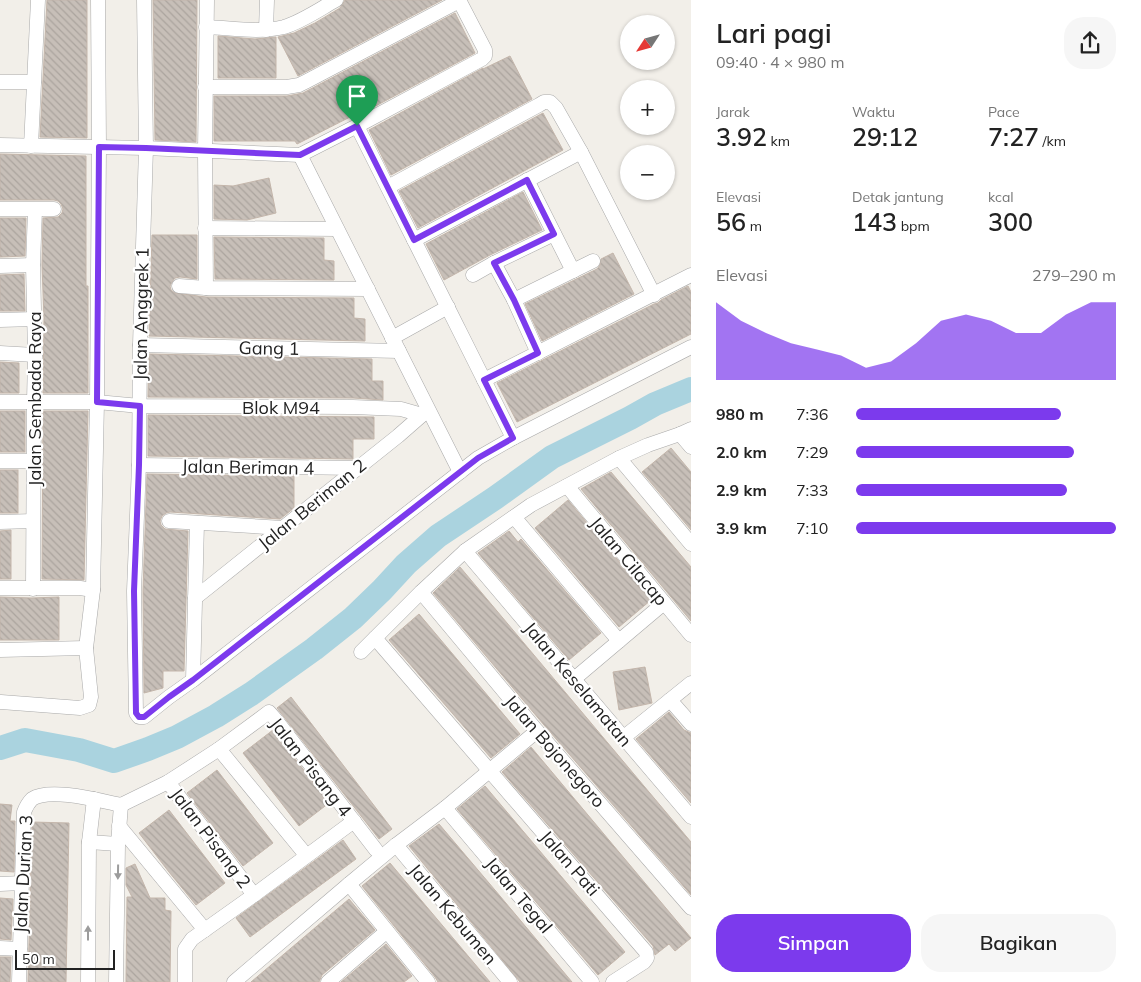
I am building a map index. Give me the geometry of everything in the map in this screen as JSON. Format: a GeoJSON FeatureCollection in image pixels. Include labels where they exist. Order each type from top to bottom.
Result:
{"type":"FeatureCollection","features":[{"type":"Feature","properties":{"kind":"street"},"geometry":{"type":"LineString","coordinates":[[31,146],[38,0]]}},
{"type":"Feature","properties":{"kind":"street"},"geometry":{"type":"LineString","coordinates":[[1,702],[80,708],[89,705],[91,697],[86,648],[87,589],[97,402],[98,0]]}},
{"type":"Feature","properties":{"kind":"street","name":"Jalan Anggrek 1"},"geometry":{"type":"LineString","coordinates":[[144,0],[146,148],[140,345],[139,465],[134,591],[136,713],[139,717],[144,717],[193,680]]}},
{"type":"Feature","properties":{"kind":"street"},"geometry":{"type":"LineString","coordinates":[[206,0],[206,288]]}},
{"type":"Feature","properties":{"kind":"street"},"geometry":{"type":"LineString","coordinates":[[266,30],[267,0]]}},
{"type":"Feature","properties":{"kind":"street"},"geometry":{"type":"LineString","coordinates":[[206,27],[266,30],[283,27],[294,23],[318,5],[336,0]]}},
{"type":"Feature","properties":{"kind":"street"},"geometry":{"type":"LineString","coordinates":[[0,145],[146,148],[300,155],[482,59],[485,56],[485,50],[459,0],[299,85],[287,87],[205,87]]}},
{"type":"Feature","properties":{"kind":"street"},"geometry":{"type":"LineString","coordinates":[[0,82],[34,82]]}},
{"type":"Feature","properties":{"kind":"street"},"geometry":{"type":"LineString","coordinates":[[388,187],[544,102],[550,102],[556,108],[580,152],[654,295]]}},
{"type":"Feature","properties":{"kind":"street"},"geometry":{"type":"LineString","coordinates":[[357,126],[513,438]]}},
{"type":"Feature","properties":{"kind":"street"},"geometry":{"type":"LineString","coordinates":[[414,240],[580,152]]}},
{"type":"Feature","properties":{"kind":"street"},"geometry":{"type":"LineString","coordinates":[[300,155],[396,345],[425,413],[460,472]]}},
{"type":"Feature","properties":{"kind":"street"},"geometry":{"type":"LineString","coordinates":[[527,180],[573,271]]}},
{"type":"Feature","properties":{"kind":"street"},"geometry":{"type":"LineString","coordinates":[[0,209],[54,209]]}},
{"type":"Feature","properties":{"kind":"street","name":"Jalan Sembada Raya"},"geometry":{"type":"LineString","coordinates":[[33,589],[36,355],[35,210]]}},
{"type":"Feature","properties":{"kind":"street"},"geometry":{"type":"LineString","coordinates":[[205,228],[337,229]]}},
{"type":"Feature","properties":{"kind":"street"},"geometry":{"type":"LineString","coordinates":[[473,275],[554,234]]}},
{"type":"Feature","properties":{"kind":"street"},"geometry":{"type":"LineString","coordinates":[[514,300],[592,261]]}},
{"type":"Feature","properties":{"kind":"street"},"geometry":{"type":"LineString","coordinates":[[494,263],[514,300],[538,353]]}},
{"type":"Feature","properties":{"kind":"street"},"geometry":{"type":"LineString","coordinates":[[0,266],[34,265]]}},
{"type":"Feature","properties":{"kind":"street"},"geometry":{"type":"LineString","coordinates":[[484,380],[691,275]]}},
{"type":"Feature","properties":{"kind":"street"},"geometry":{"type":"LineString","coordinates":[[179,286],[206,288],[368,289]]}},
{"type":"Feature","properties":{"kind":"street"},"geometry":{"type":"LineString","coordinates":[[396,345],[448,307]]}},
{"type":"Feature","properties":{"kind":"street"},"geometry":{"type":"LineString","coordinates":[[0,320],[35,319]]}},
{"type":"Feature","properties":{"kind":"street","name":"Gang 1"},"geometry":{"type":"LineString","coordinates":[[140,345],[396,345]]}},
{"type":"Feature","properties":{"kind":"street"},"geometry":{"type":"LineString","coordinates":[[193,680],[478,458],[513,438],[691,347]]}},
{"type":"Feature","properties":{"kind":"street"},"geometry":{"type":"LineString","coordinates":[[0,353],[36,355]]}},
{"type":"Feature","properties":{"kind":"street","name":"Blok M94"},"geometry":{"type":"LineString","coordinates":[[0,402],[97,402],[140,406],[353,407],[425,413]]}},
{"type":"Feature","properties":{"kind":"street","name":"Jalan Beriman 2"},"geometry":{"type":"LineString","coordinates":[[195,598],[425,413]]}},
{"type":"Feature","properties":{"kind":"street"},"geometry":{"type":"LineString","coordinates":[[361,652],[465,551],[531,505],[619,458],[686,431],[691,447]]}},
{"type":"Feature","properties":{"kind":"street"},"geometry":{"type":"LineString","coordinates":[[619,458],[691,544]]}},
{"type":"Feature","properties":{"kind":"street"},"geometry":{"type":"LineString","coordinates":[[0,461],[34,460]]}},
{"type":"Feature","properties":{"kind":"street","name":"Jalan Beriman 4"},"geometry":{"type":"LineString","coordinates":[[139,465],[357,468]]}},
{"type":"Feature","properties":{"kind":"street","name":"Jalan Cilacap"},"geometry":{"type":"LineString","coordinates":[[567,486],[691,635]]}},
{"type":"Feature","properties":{"kind":"street"},"geometry":{"type":"LineString","coordinates":[[514,517],[619,641]]}},
{"type":"Feature","properties":{"kind":"street"},"geometry":{"type":"LineString","coordinates":[[0,522],[33,521]]}},
{"type":"Feature","properties":{"kind":"street"},"geometry":{"type":"LineString","coordinates":[[169,521],[283,528]]}},
{"type":"Feature","properties":{"kind":"street"},"geometry":{"type":"LineString","coordinates":[[193,680],[197,523]]}},
{"type":"Feature","properties":{"kind":"street","name":"Jalan Keselamatan"},"geometry":{"type":"LineString","coordinates":[[465,551],[691,817]]}},
{"type":"Feature","properties":{"kind":"street"},"geometry":{"type":"LineString","coordinates":[[0,588],[87,589]]}},
{"type":"Feature","properties":{"kind":"street","name":"Jalan Bojonegoro"},"geometry":{"type":"LineString","coordinates":[[421,592],[537,731],[691,908]]}},
{"type":"Feature","properties":{"kind":"street"},"geometry":{"type":"LineString","coordinates":[[574,680],[664,603]]}},
{"type":"Feature","properties":{"kind":"street","name":"Jalan Pati"},"geometry":{"type":"LineString","coordinates":[[375,638],[642,946],[647,958],[644,962],[613,982]]}},
{"type":"Feature","properties":{"kind":"street"},"geometry":{"type":"LineString","coordinates":[[0,650],[86,648]]}},
{"type":"Feature","properties":{"kind":"street"},"geometry":{"type":"LineString","coordinates":[[624,737],[691,683]]}},
{"type":"Feature","properties":{"kind":"street"},"geometry":{"type":"LineString","coordinates":[[670,700],[691,724]]}},
{"type":"Feature","properties":{"kind":"street","name":"Jalan Pisang 4"},"geometry":{"type":"LineString","coordinates":[[219,749],[269,712],[376,850]]}},
{"type":"Feature","properties":{"kind":"street"},"geometry":{"type":"LineString","coordinates":[[234,982],[396,845],[445,808],[537,731]]}},
{"type":"Feature","properties":{"kind":"street"},"geometry":{"type":"LineString","coordinates":[[116,982],[118,844],[121,805],[168,782],[219,749],[306,856]]}},
{"type":"Feature","properties":{"kind":"street","name":"Jalan Pisang 2"},"geometry":{"type":"LineString","coordinates":[[168,782],[254,895]]}},
{"type":"Feature","properties":{"kind":"street","name":"Jalan Durian 3"},"geometry":{"type":"LineString","coordinates":[[19,982],[24,812],[27,805],[32,800],[48,794],[94,799],[121,805]]}},
{"type":"Feature","properties":{"kind":"street"},"geometry":{"type":"LineString","coordinates":[[88,982],[89,842],[94,799]]}},
{"type":"Feature","properties":{"kind":"street","name":"Jalan Tegal"},"geometry":{"type":"LineString","coordinates":[[445,808],[592,982]]}},
{"type":"Feature","properties":{"kind":"street"},"geometry":{"type":"LineString","coordinates":[[185,982],[185,949],[192,939],[354,821]]}},
{"type":"Feature","properties":{"kind":"street"},"geometry":{"type":"LineString","coordinates":[[119,826],[205,930]]}},
{"type":"Feature","properties":{"kind":"street"},"geometry":{"type":"LineString","coordinates":[[89,842],[118,844]]}},
{"type":"Feature","properties":{"kind":"street","name":"Jalan Kebumen"},"geometry":{"type":"LineString","coordinates":[[396,845],[510,982]]}},
{"type":"Feature","properties":{"kind":"street"},"geometry":{"type":"LineString","coordinates":[[0,884],[22,883]]}},
{"type":"Feature","properties":{"kind":"street"},"geometry":{"type":"LineString","coordinates":[[349,884],[424,981]]}},
{"type":"Feature","properties":{"kind":"street"},"geometry":{"type":"LineString","coordinates":[[328,982],[386,931]]}},
{"type":"Feature","properties":{"kind":"street"},"geometry":{"type":"LineString","coordinates":[[0,948],[20,949]]}},
{"type":"Feature","properties":{"kind":"building"},"geometry":{"type":"Polygon","coordinates":[[[47,0],[87,0],[87,138],[40,137],[47,0]]]}},
{"type":"Feature","properties":{"kind":"building"},"geometry":{"type":"Polygon","coordinates":[[[153,0],[197,0],[196,142],[155,140],[153,0]]]}},
{"type":"Feature","properties":{"kind":"building"},"geometry":{"type":"Polygon","coordinates":[[[345,0],[442,0],[298,76],[278,37],[294,33],[315,23],[340,8],[345,0]]]}},
{"type":"Feature","properties":{"kind":"building"},"geometry":{"type":"Polygon","coordinates":[[[455,13],[475,53],[353,118],[352,116],[297,144],[295,141],[214,141],[214,96],[287,96],[303,93],[455,13]]]}},
{"type":"Feature","properties":{"kind":"building"},"geometry":{"type":"Polygon","coordinates":[[[218,36],[255,39],[276,37],[276,78],[218,78],[218,36]]]}},
{"type":"Feature","properties":{"kind":"building"},"geometry":{"type":"Polygon","coordinates":[[[510,56],[532,99],[391,175],[369,130],[483,68],[510,56]]]}},
{"type":"Feature","properties":{"kind":"building"},"geometry":{"type":"Polygon","coordinates":[[[543,113],[563,150],[418,228],[399,191],[543,113]]]}},
{"type":"Feature","properties":{"kind":"building"},"geometry":{"type":"Polygon","coordinates":[[[0,154],[86,156],[88,393],[43,393],[43,218],[58,217],[63,209],[58,201],[54,200],[0,200],[0,154]]]}},
{"type":"Feature","properties":{"kind":"building"},"geometry":{"type":"Polygon","coordinates":[[[269,178],[276,213],[247,220],[214,219],[214,185],[233,186],[269,178]]]}},
{"type":"Feature","properties":{"kind":"building"},"geometry":{"type":"Polygon","coordinates":[[[523,192],[542,230],[444,280],[426,244],[523,192]]]}},
{"type":"Feature","properties":{"kind":"building"},"geometry":{"type":"Polygon","coordinates":[[[0,218],[26,218],[25,256],[0,257],[0,218]]]}},
{"type":"Feature","properties":{"kind":"building"},"geometry":{"type":"Polygon","coordinates":[[[152,235],[197,235],[197,279],[175,278],[170,286],[171,290],[175,293],[206,297],[354,298],[354,318],[365,319],[365,341],[149,336],[152,235]]]}},
{"type":"Feature","properties":{"kind":"building"},"geometry":{"type":"Polygon","coordinates":[[[214,237],[324,238],[324,260],[334,261],[334,280],[215,279],[214,237]]]}},
{"type":"Feature","properties":{"kind":"building"},"geometry":{"type":"Polygon","coordinates":[[[613,253],[634,294],[542,341],[525,304],[597,269],[601,259],[613,253]]]}},
{"type":"Feature","properties":{"kind":"building"},"geometry":{"type":"Polygon","coordinates":[[[24,274],[25,311],[0,311],[0,275],[24,274]]]}},
{"type":"Feature","properties":{"kind":"building"},"geometry":{"type":"Polygon","coordinates":[[[688,286],[691,292],[691,334],[517,422],[497,383],[658,303],[688,286]]]}},
{"type":"Feature","properties":{"kind":"building"},"geometry":{"type":"Polygon","coordinates":[[[149,354],[372,359],[372,381],[383,381],[383,400],[353,398],[148,397],[149,354]]]}},
{"type":"Feature","properties":{"kind":"building"},"geometry":{"type":"Polygon","coordinates":[[[0,362],[19,363],[19,393],[0,393],[0,362]]]}},
{"type":"Feature","properties":{"kind":"building"},"geometry":{"type":"Polygon","coordinates":[[[0,411],[25,411],[25,452],[0,452],[0,411]]]}},
{"type":"Feature","properties":{"kind":"building"},"geometry":{"type":"Polygon","coordinates":[[[43,411],[88,411],[84,580],[42,579],[43,411]]]}},
{"type":"Feature","properties":{"kind":"building"},"geometry":{"type":"Polygon","coordinates":[[[148,415],[374,417],[374,439],[353,439],[353,459],[148,456],[148,415]]]}},
{"type":"Feature","properties":{"kind":"building"},"geometry":{"type":"Polygon","coordinates":[[[671,448],[691,472],[691,530],[642,472],[671,448]]]}},
{"type":"Feature","properties":{"kind":"building"},"geometry":{"type":"Polygon","coordinates":[[[0,470],[18,470],[18,513],[0,513],[0,470]]]}},
{"type":"Feature","properties":{"kind":"building"},"geometry":{"type":"Polygon","coordinates":[[[611,472],[691,567],[691,621],[581,489],[611,472]]]}},
{"type":"Feature","properties":{"kind":"building"},"geometry":{"type":"Polygon","coordinates":[[[147,474],[294,476],[294,508],[280,519],[170,512],[162,516],[160,521],[165,529],[188,531],[184,671],[163,671],[163,688],[144,693],[143,591],[147,474]]]}},
{"type":"Feature","properties":{"kind":"building"},"geometry":{"type":"Polygon","coordinates":[[[568,500],[651,600],[619,627],[535,528],[568,500]]]}},
{"type":"Feature","properties":{"kind":"building"},"geometry":{"type":"Polygon","coordinates":[[[11,530],[11,579],[0,579],[0,531],[11,530]]]}},
{"type":"Feature","properties":{"kind":"building"},"geometry":{"type":"Polygon","coordinates":[[[509,531],[518,542],[521,539],[601,633],[569,660],[478,553],[509,531]]]}},
{"type":"Feature","properties":{"kind":"building"},"geometry":{"type":"Polygon","coordinates":[[[460,567],[691,842],[691,895],[433,593],[460,567]]]}},
{"type":"Feature","properties":{"kind":"building"},"geometry":{"type":"Polygon","coordinates":[[[0,597],[59,597],[59,640],[0,640],[0,597]]]}},
{"type":"Feature","properties":{"kind":"building"},"geometry":{"type":"Polygon","coordinates":[[[419,614],[520,734],[491,758],[389,640],[419,614]]]}},
{"type":"Feature","properties":{"kind":"building"},"geometry":{"type":"Polygon","coordinates":[[[645,667],[652,703],[619,710],[613,672],[645,667]]]}},
{"type":"Feature","properties":{"kind":"building"},"geometry":{"type":"Polygon","coordinates":[[[291,697],[392,829],[379,839],[277,708],[291,697]]]}},
{"type":"Feature","properties":{"kind":"building"},"geometry":{"type":"Polygon","coordinates":[[[669,712],[684,730],[691,733],[691,803],[636,739],[669,712]]]}},
{"type":"Feature","properties":{"kind":"building"},"geometry":{"type":"Polygon","coordinates":[[[273,730],[329,803],[299,826],[243,753],[273,730]]]}},
{"type":"Feature","properties":{"kind":"building"},"geometry":{"type":"Polygon","coordinates":[[[531,747],[691,938],[675,951],[669,944],[655,955],[653,946],[502,772],[531,747]]]}},
{"type":"Feature","properties":{"kind":"building"},"geometry":{"type":"Polygon","coordinates":[[[217,770],[273,843],[243,866],[187,793],[217,770]]]}},
{"type":"Feature","properties":{"kind":"building"},"geometry":{"type":"Polygon","coordinates":[[[485,786],[625,952],[598,975],[457,809],[485,786]]]}},
{"type":"Feature","properties":{"kind":"building"},"geometry":{"type":"Polygon","coordinates":[[[0,804],[12,805],[10,821],[15,821],[14,872],[0,871],[0,804]]]}},
{"type":"Feature","properties":{"kind":"building"},"geometry":{"type":"Polygon","coordinates":[[[169,810],[225,883],[196,905],[139,833],[169,810]]]}},
{"type":"Feature","properties":{"kind":"building"},"geometry":{"type":"Polygon","coordinates":[[[32,822],[69,823],[66,982],[28,982],[32,822]]]}},
{"type":"Feature","properties":{"kind":"building"},"geometry":{"type":"Polygon","coordinates":[[[439,824],[572,982],[520,982],[409,846],[439,824]]]}},
{"type":"Feature","properties":{"kind":"building"},"geometry":{"type":"Polygon","coordinates":[[[343,840],[356,859],[250,937],[236,918],[343,840]]]}},
{"type":"Feature","properties":{"kind":"building"},"geometry":{"type":"Polygon","coordinates":[[[390,863],[490,982],[438,982],[362,886],[390,863]]]}},
{"type":"Feature","properties":{"kind":"building"},"geometry":{"type":"Polygon","coordinates":[[[135,864],[150,898],[165,898],[165,910],[171,911],[170,982],[126,982],[127,897],[132,897],[126,885],[126,868],[135,864]]]}},
{"type":"Feature","properties":{"kind":"building"},"geometry":{"type":"Polygon","coordinates":[[[0,898],[13,899],[11,940],[0,939],[0,898]]]}},
{"type":"Feature","properties":{"kind":"building"},"geometry":{"type":"Polygon","coordinates":[[[349,899],[375,930],[322,975],[319,982],[251,982],[349,899]]]}},
{"type":"Feature","properties":{"kind":"building"},"geometry":{"type":"Polygon","coordinates":[[[386,944],[412,976],[404,982],[341,982],[386,944]]]}},
{"type":"Feature","properties":{"kind":"building"},"geometry":{"type":"Polygon","coordinates":[[[0,957],[11,957],[10,982],[0,982],[0,957]]]}},
{"type":"Feature","properties":{"kind":"waterway"},"geometry":{"type":"LineString","coordinates":[[0,748],[25,740],[79,750],[114,761],[177,737],[251,694],[314,649],[353,618],[406,564],[438,536],[552,457],[655,404],[691,389]]}},
{"type":"Feature","properties":{"kind":"route"},"geometry":{"type":"LineString","coordinates":[[357,126],[414,240],[527,180],[554,234],[494,263],[514,300],[538,353],[484,380],[513,438],[478,458],[193,680],[144,717],[139,717],[136,713],[134,591],[140,406],[97,402],[99,147],[300,155],[357,126]]}}]}
